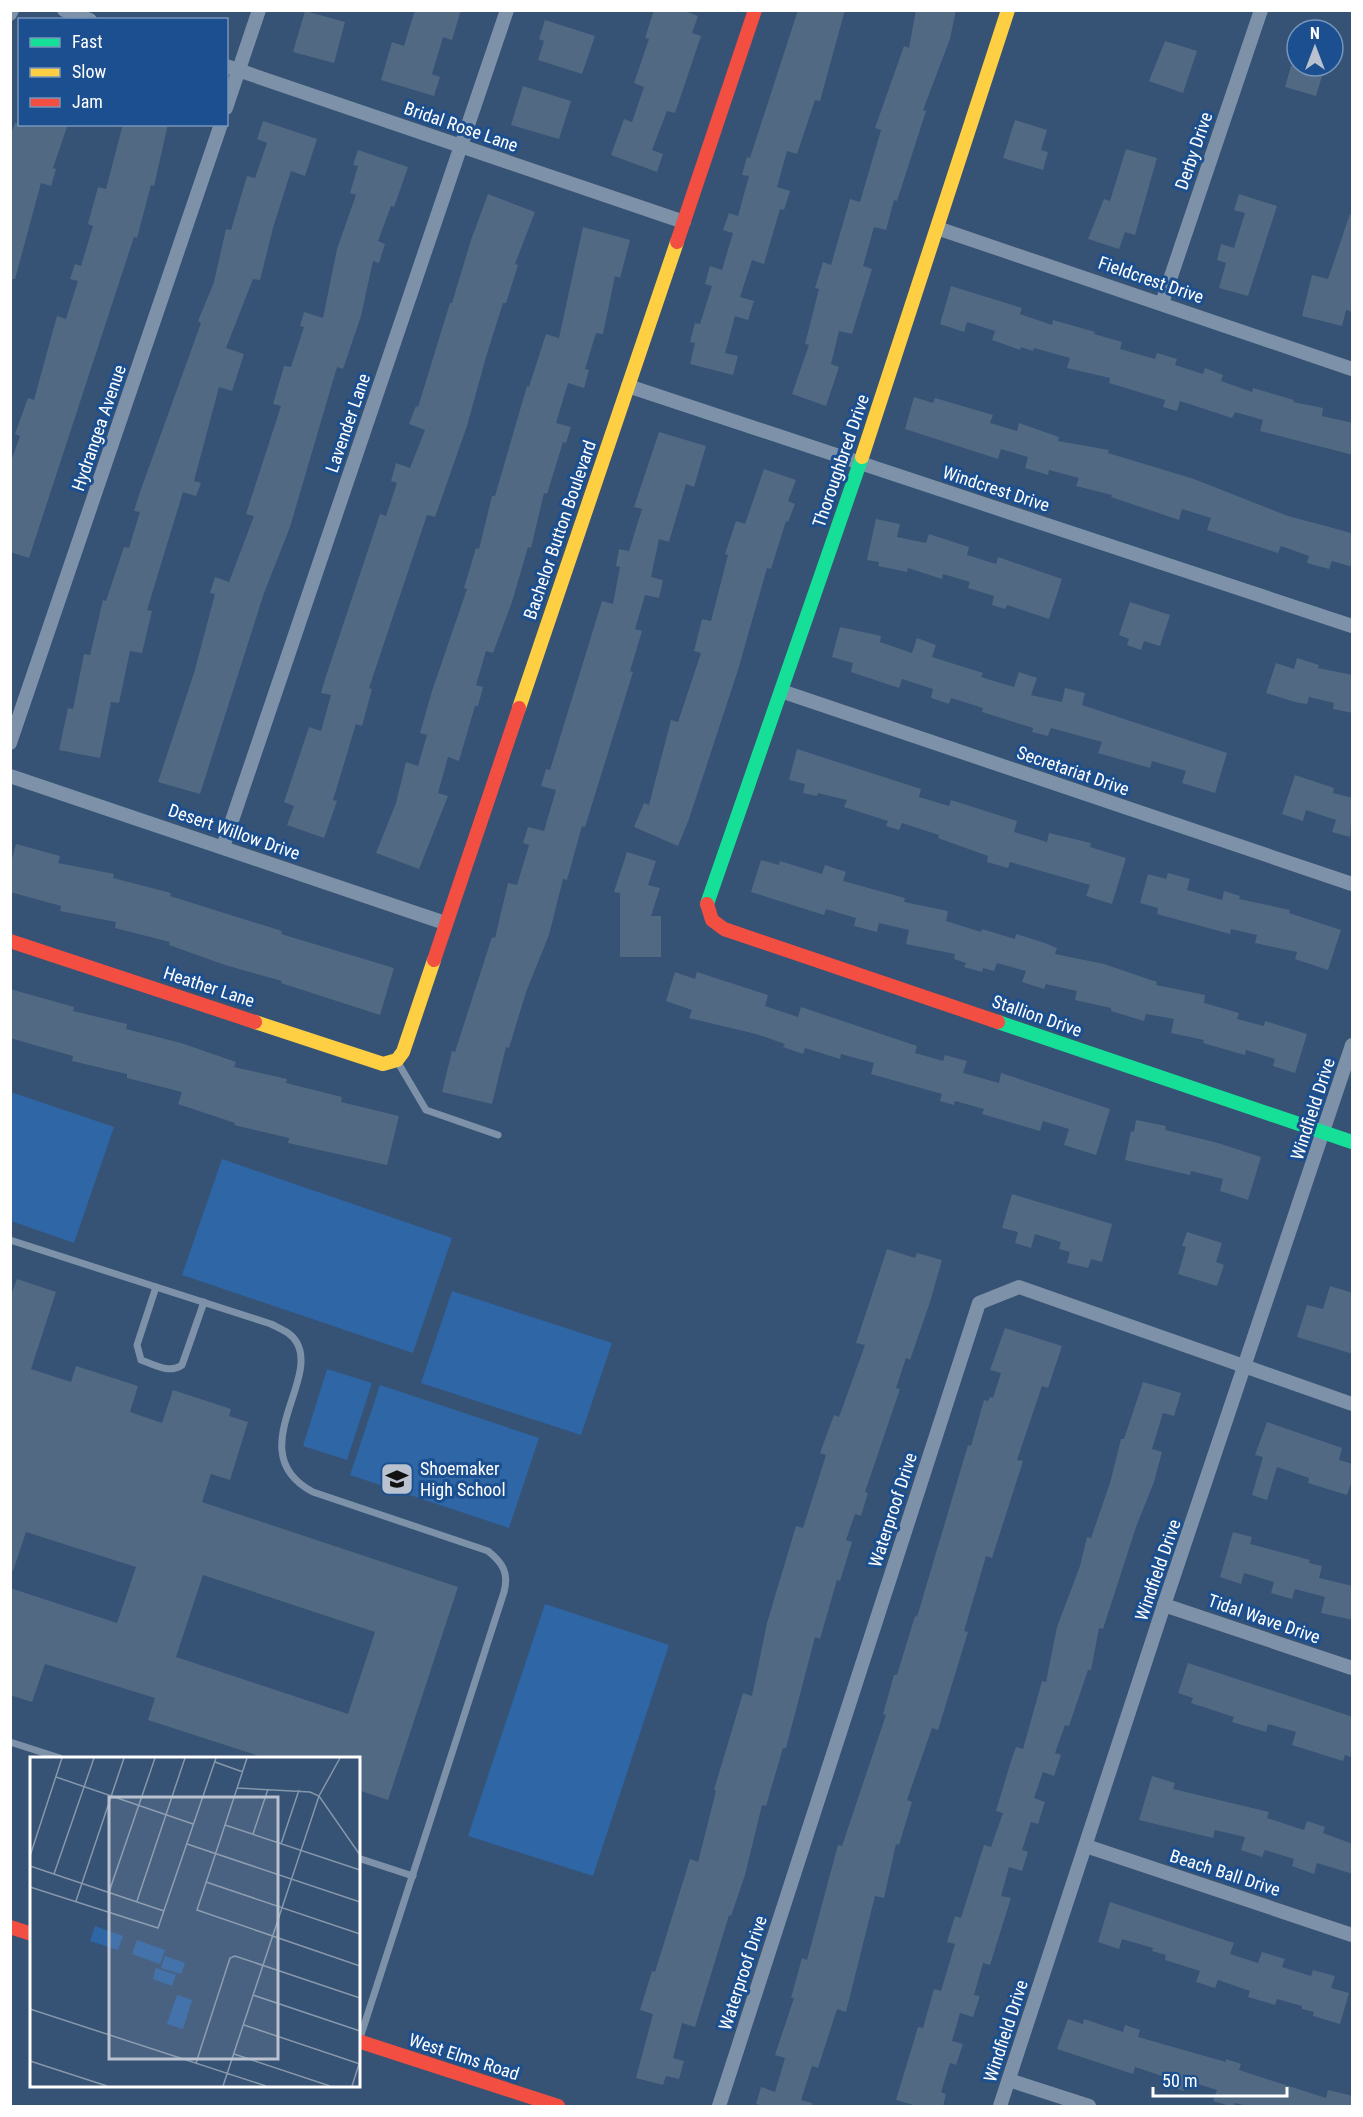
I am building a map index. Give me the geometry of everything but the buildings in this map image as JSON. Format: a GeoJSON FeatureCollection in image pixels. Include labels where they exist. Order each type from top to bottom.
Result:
{"type":"FeatureCollection","features":[{"type":"Feature","properties":{"kind":"street"},"geometry":{"type":"LineString","coordinates":[[64,10],[85,18]]}},
{"type":"Feature","properties":{"kind":"street"},"geometry":{"type":"LineString","coordinates":[[228,97],[233,68],[259,10]]}},
{"type":"Feature","properties":{"kind":"street","name":"Lavender Lane"},"geometry":{"type":"LineString","coordinates":[[223,847],[507,10]]}},
{"type":"Feature","properties":{"kind":"street","name":"Bachelor Button Boulevard"},"geometry":{"type":"LineString","coordinates":[[397,1060],[403,1052],[755,10]]}},
{"type":"Feature","properties":{"kind":"street","name":"Thoroughbred Drive"},"geometry":{"type":"LineString","coordinates":[[712,920],[706,906],[860,462],[1008,10]]}},
{"type":"Feature","properties":{"kind":"street","name":"Derby Drive"},"geometry":{"type":"LineString","coordinates":[[1162,303],[1261,10]]}},
{"type":"Feature","properties":{"kind":"street","name":"Bridal Rose Lane"},"geometry":{"type":"LineString","coordinates":[[233,68],[684,222]]}},
{"type":"Feature","properties":{"kind":"street","name":"Hydrangea Avenue"},"geometry":{"type":"LineString","coordinates":[[10,743],[220,126]]}},
{"type":"Feature","properties":{"kind":"street","name":"Fieldcrest Drive"},"geometry":{"type":"LineString","coordinates":[[937,228],[1353,369]]}},
{"type":"Feature","properties":{"kind":"street","name":"Windcrest Drive"},"geometry":{"type":"LineString","coordinates":[[628,386],[1353,626]]}},
{"type":"Feature","properties":{"kind":"street","name":"Secretariat Drive"},"geometry":{"type":"LineString","coordinates":[[781,691],[1353,884]]}},
{"type":"Feature","properties":{"kind":"street","name":"Desert Willow Drive"},"geometry":{"type":"LineString","coordinates":[[10,776],[445,923]]}},
{"type":"Feature","properties":{"kind":"street","name":"Stallion Drive"},"geometry":{"type":"LineString","coordinates":[[712,920],[724,929],[1353,1142]]}},
{"type":"Feature","properties":{"kind":"street","name":"Heather Lane"},"geometry":{"type":"LineString","coordinates":[[10,940],[383,1064],[397,1060]]}},
{"type":"Feature","properties":{"kind":"street","name":"Windfield Drive"},"geometry":{"type":"LineString","coordinates":[[1000,2106],[1164,1605],[1246,1368],[1353,1045]]}},
{"type":"Feature","properties":{"kind":"street","name":"Waterproof Drive"},"geometry":{"type":"LineString","coordinates":[[719,2106],[979,1303],[1019,1287],[1353,1404]]}},
{"type":"Feature","properties":{"kind":"street","name":"Tidal Wave Drive"},"geometry":{"type":"LineString","coordinates":[[1164,1605],[1353,1668]]}},
{"type":"Feature","properties":{"kind":"street","name":"Beach Ball Drive"},"geometry":{"type":"LineString","coordinates":[[1086,1846],[1353,1935]]}},
{"type":"Feature","properties":{"kind":"street"},"geometry":{"type":"LineString","coordinates":[[10,1927],[30,1933]]}},
{"type":"Feature","properties":{"kind":"street","name":"West Elms Road"},"geometry":{"type":"LineString","coordinates":[[360,2041],[558,2106]]}},
{"type":"Feature","properties":{"kind":"street"},"geometry":{"type":"LineString","coordinates":[[1009,2080],[1089,2106]]}},
{"type":"Feature","properties":{"kind":"lane"},"geometry":{"type":"LineString","coordinates":[[397,1060],[426,1110],[498,1135]]}},
{"type":"Feature","properties":{"kind":"lane"},"geometry":{"type":"LineString","coordinates":[[10,1240],[271,1324],[289,1333],[298,1344],[300,1368],[282,1442],[284,1460],[298,1484],[313,1492],[488,1551],[505,1569],[507,1581],[504,1592],[360,2038]]}},
{"type":"Feature","properties":{"kind":"lane"},"geometry":{"type":"LineString","coordinates":[[156,1287],[137,1345],[138,1353],[141,1359],[167,1370],[176,1370],[182,1365],[204,1302]]}},
{"type":"Feature","properties":{"kind":"lane"},"geometry":{"type":"LineString","coordinates":[[10,1742],[57,1757]]}},
{"type":"Feature","properties":{"kind":"lane"},"geometry":{"type":"LineString","coordinates":[[360,1859],[413,1876]]}},
{"type":"Feature","properties":{"kind":"shaded area"},"geometry":{"type":"Polygon","coordinates":[[[11,1092],[114,1127],[74,1243],[11,1221],[11,1092]]]}},
{"type":"Feature","properties":{"kind":"shaded area"},"geometry":{"type":"Polygon","coordinates":[[[222,1159],[452,1238],[413,1353],[182,1275],[222,1159]]]}},
{"type":"Feature","properties":{"kind":"shaded area"},"geometry":{"type":"Polygon","coordinates":[[[452,1291],[612,1343],[581,1435],[421,1383],[452,1291]]]}},
{"type":"Feature","properties":{"kind":"shaded area"},"geometry":{"type":"Polygon","coordinates":[[[327,1369],[372,1383],[347,1460],[303,1446],[327,1369]]]}},
{"type":"Feature","properties":{"kind":"shaded area"},"geometry":{"type":"Polygon","coordinates":[[[380,1385],[539,1438],[509,1528],[350,1475],[380,1385]]]}},
{"type":"Feature","properties":{"kind":"shaded area"},"geometry":{"type":"Polygon","coordinates":[[[545,1604],[669,1645],[593,1876],[468,1836],[545,1604]]]}},
{"type":"Feature","properties":{"kind":"traffic: fast"},"geometry":{"type":"LineString","coordinates":[[707,904],[862,457]]}},
{"type":"Feature","properties":{"kind":"traffic: fast"},"geometry":{"type":"LineString","coordinates":[[998,1022],[1352,1142]]}},
{"type":"Feature","properties":{"kind":"traffic: slow"},"geometry":{"type":"LineString","coordinates":[[862,457],[1008,10]]}},
{"type":"Feature","properties":{"kind":"traffic: slow"},"geometry":{"type":"LineString","coordinates":[[519,708],[677,242]]}},
{"type":"Feature","properties":{"kind":"traffic: slow"},"geometry":{"type":"LineString","coordinates":[[255,1022],[383,1064],[397,1060],[403,1052],[434,960]]}},
{"type":"Feature","properties":{"kind":"traffic: jam"},"geometry":{"type":"LineString","coordinates":[[677,242],[755,10]]}},
{"type":"Feature","properties":{"kind":"traffic: jam"},"geometry":{"type":"LineString","coordinates":[[434,960],[519,708]]}},
{"type":"Feature","properties":{"kind":"traffic: jam"},"geometry":{"type":"LineString","coordinates":[[707,904],[712,920],[724,929],[998,1022]]}},
{"type":"Feature","properties":{"kind":"traffic: jam"},"geometry":{"type":"LineString","coordinates":[[10,941],[255,1022]]}},
{"type":"Feature","properties":{"kind":"traffic: jam"},"geometry":{"type":"LineString","coordinates":[[10,1927],[30,1933]]}},
{"type":"Feature","properties":{"kind":"traffic: jam"},"geometry":{"type":"LineString","coordinates":[[360,2042],[558,2106]]}},
{"type":"Feature","properties":{"kind":"place","name":"Shoemaker High School"},"geometry":{"type":"Point","coordinates":[397,1479]}}]}
